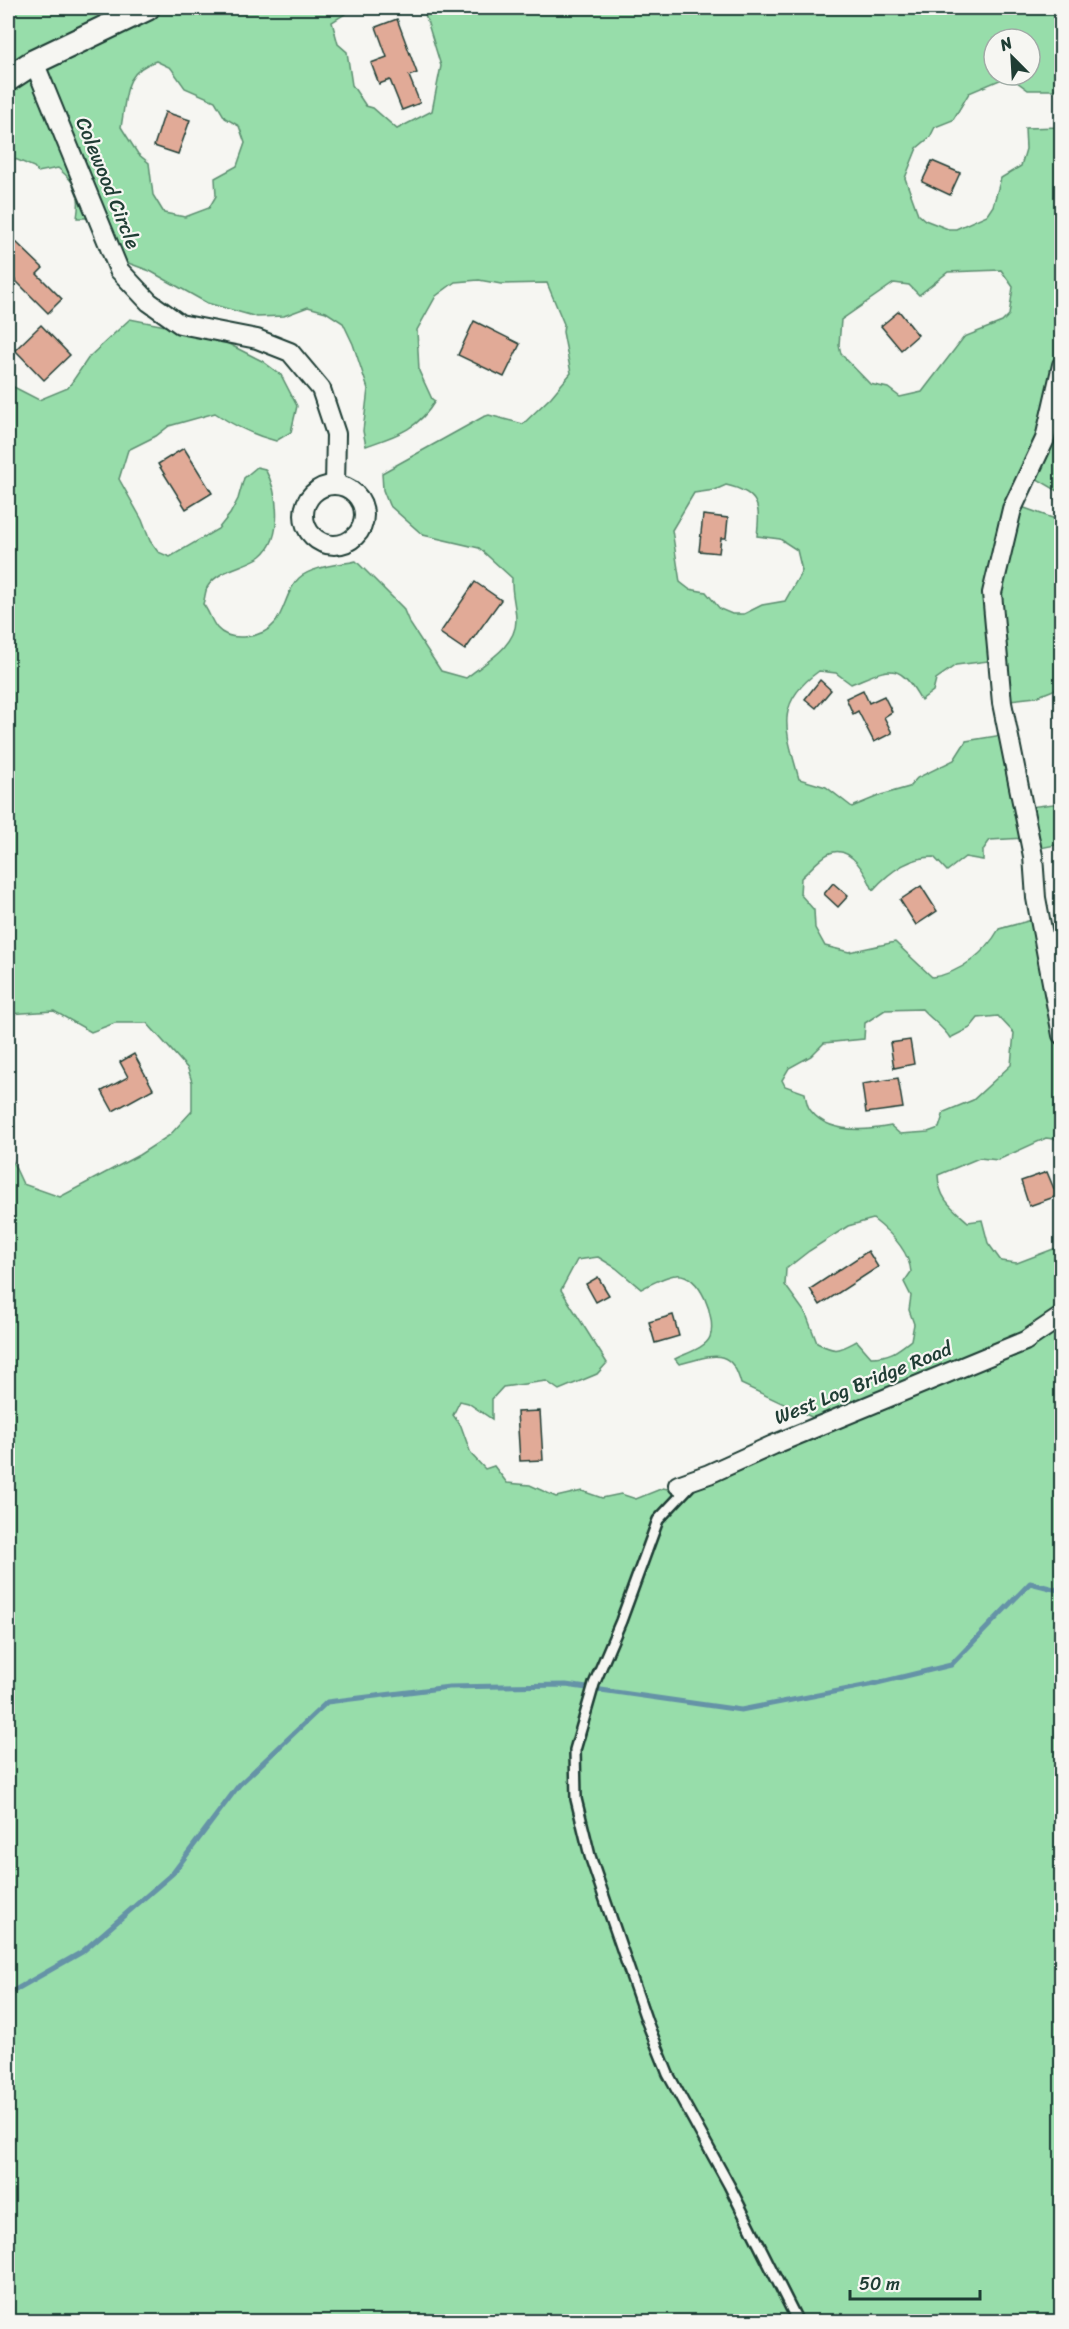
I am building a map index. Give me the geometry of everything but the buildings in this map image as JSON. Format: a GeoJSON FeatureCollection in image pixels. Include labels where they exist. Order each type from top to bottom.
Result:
{"type":"FeatureCollection","features":[{"type":"Feature","properties":{"kind":"street"},"geometry":{"type":"LineString","coordinates":[[8,79],[34,62],[147,8]]}},
{"type":"Feature","properties":{"kind":"street","name":"Colewood Circle"},"geometry":{"type":"LineString","coordinates":[[34,62],[119,270],[149,302],[180,324],[257,339],[290,352],[321,389],[336,434],[335,485]]}},
{"type":"Feature","properties":{"kind":"street"},"geometry":{"type":"LineString","coordinates":[[1062,365],[1045,439],[1012,509],[992,593],[1002,703],[1032,856],[1036,898],[1062,1035]]}},
{"type":"Feature","properties":{"kind":"street","name":"West Log Bridge Road"},"geometry":{"type":"LineString","coordinates":[[678,1485],[702,1477],[773,1445],[1024,1341],[1062,1316]]}},
{"type":"Feature","properties":{"kind":"lane"},"geometry":{"type":"LineString","coordinates":[[702,1477],[683,1492],[658,1520],[621,1621],[593,1687],[575,1750],[576,1799],[590,1856],[647,2022],[668,2074],[729,2185],[798,2322]]}},
{"type":"Feature","properties":{"kind":"green space"},"geometry":{"type":"Polygon","coordinates":[[[8,8],[350,8],[332,22],[338,44],[347,52],[352,85],[366,106],[373,108],[397,129],[432,111],[441,66],[425,14],[420,8],[1061,8],[1061,90],[1028,90],[1024,87],[1042,87],[1042,27],[982,27],[983,87],[969,93],[953,120],[935,127],[930,137],[917,148],[905,178],[918,214],[925,220],[948,229],[956,229],[987,215],[993,206],[1001,178],[1021,166],[1026,149],[1025,128],[1061,127],[1061,493],[1034,477],[1019,506],[1061,521],[1061,687],[1036,697],[1001,701],[996,660],[956,665],[936,679],[933,691],[921,700],[906,678],[892,671],[875,674],[851,684],[836,673],[819,671],[804,683],[795,695],[789,707],[787,732],[799,779],[826,787],[852,807],[909,787],[917,778],[954,760],[966,741],[1008,734],[1022,808],[1061,803],[1061,844],[1030,850],[1027,838],[990,840],[983,850],[983,860],[965,857],[947,871],[934,857],[916,860],[900,867],[873,890],[857,863],[845,853],[838,851],[822,858],[801,878],[800,894],[814,910],[815,928],[825,946],[849,952],[895,942],[932,977],[962,967],[987,946],[999,929],[1039,918],[1041,928],[1061,923],[1061,1140],[1046,1138],[998,1160],[979,1158],[938,1175],[943,1196],[951,1207],[968,1222],[982,1220],[988,1243],[1001,1261],[1017,1263],[1061,1246],[1061,2321],[8,2321],[8,1152],[23,1184],[60,1197],[139,1155],[170,1135],[192,1111],[192,1082],[188,1069],[147,1023],[115,1023],[91,1032],[54,1011],[8,1014],[8,384],[39,400],[68,388],[89,357],[130,319],[211,335],[262,361],[281,375],[297,406],[291,432],[276,441],[244,430],[215,413],[169,426],[156,436],[128,450],[119,479],[142,520],[150,541],[158,552],[170,557],[218,529],[238,499],[244,478],[257,467],[265,469],[270,478],[276,501],[276,526],[273,537],[261,556],[226,572],[208,586],[203,604],[217,628],[230,636],[238,637],[263,632],[275,623],[299,578],[318,568],[356,561],[403,608],[409,622],[441,671],[466,678],[498,654],[515,630],[512,578],[479,548],[423,535],[389,505],[383,490],[382,473],[483,417],[489,415],[523,424],[551,397],[571,373],[563,332],[564,324],[547,283],[501,284],[479,280],[455,282],[436,296],[417,330],[419,371],[435,401],[421,419],[405,431],[366,446],[363,431],[368,389],[353,344],[343,323],[326,312],[308,307],[284,316],[257,317],[207,303],[150,271],[117,259],[93,222],[86,218],[77,218],[79,202],[77,190],[65,174],[58,168],[38,172],[34,167],[8,156],[8,8]],[[156,61],[137,72],[128,86],[121,127],[138,154],[149,163],[153,195],[164,213],[185,217],[209,208],[216,196],[215,178],[237,166],[245,143],[239,126],[225,118],[215,101],[185,88],[171,68],[156,61]],[[1001,270],[948,272],[919,295],[909,285],[894,283],[841,320],[839,345],[841,354],[870,384],[888,388],[900,397],[922,392],[964,337],[1002,322],[1009,315],[1013,287],[1001,270]],[[726,485],[715,490],[694,493],[672,530],[680,582],[689,589],[706,592],[720,609],[732,614],[744,614],[762,605],[785,601],[802,571],[797,550],[780,539],[757,536],[758,509],[752,497],[746,492],[726,485]],[[922,1009],[885,1010],[865,1023],[864,1039],[824,1043],[811,1056],[789,1068],[782,1080],[785,1086],[805,1093],[811,1111],[827,1124],[859,1130],[891,1126],[900,1134],[928,1132],[939,1128],[944,1112],[973,1100],[1011,1065],[1014,1033],[998,1016],[978,1018],[970,1028],[950,1038],[922,1009]],[[873,1219],[848,1226],[786,1269],[785,1285],[806,1314],[817,1343],[837,1350],[857,1341],[871,1357],[893,1353],[911,1340],[914,1324],[909,1310],[911,1296],[904,1282],[911,1272],[907,1256],[898,1242],[873,1219]],[[598,1257],[577,1260],[561,1290],[607,1363],[597,1374],[559,1390],[546,1381],[503,1387],[492,1399],[492,1419],[468,1403],[460,1401],[453,1415],[461,1426],[471,1454],[485,1469],[494,1466],[507,1483],[530,1485],[556,1497],[582,1491],[602,1498],[621,1494],[636,1499],[704,1475],[818,1420],[741,1384],[737,1371],[725,1358],[710,1357],[679,1364],[675,1359],[708,1341],[712,1329],[705,1298],[692,1281],[685,1276],[667,1277],[641,1289],[616,1268],[598,1257]]]}},
{"type":"Feature","properties":{"kind":"waterway"},"geometry":{"type":"LineString","coordinates":[[8,1994],[82,1952],[173,1873],[239,1785],[327,1702],[449,1687],[566,1685],[741,1710],[869,1685],[951,1665],[1030,1583],[1062,1591]]}}]}
